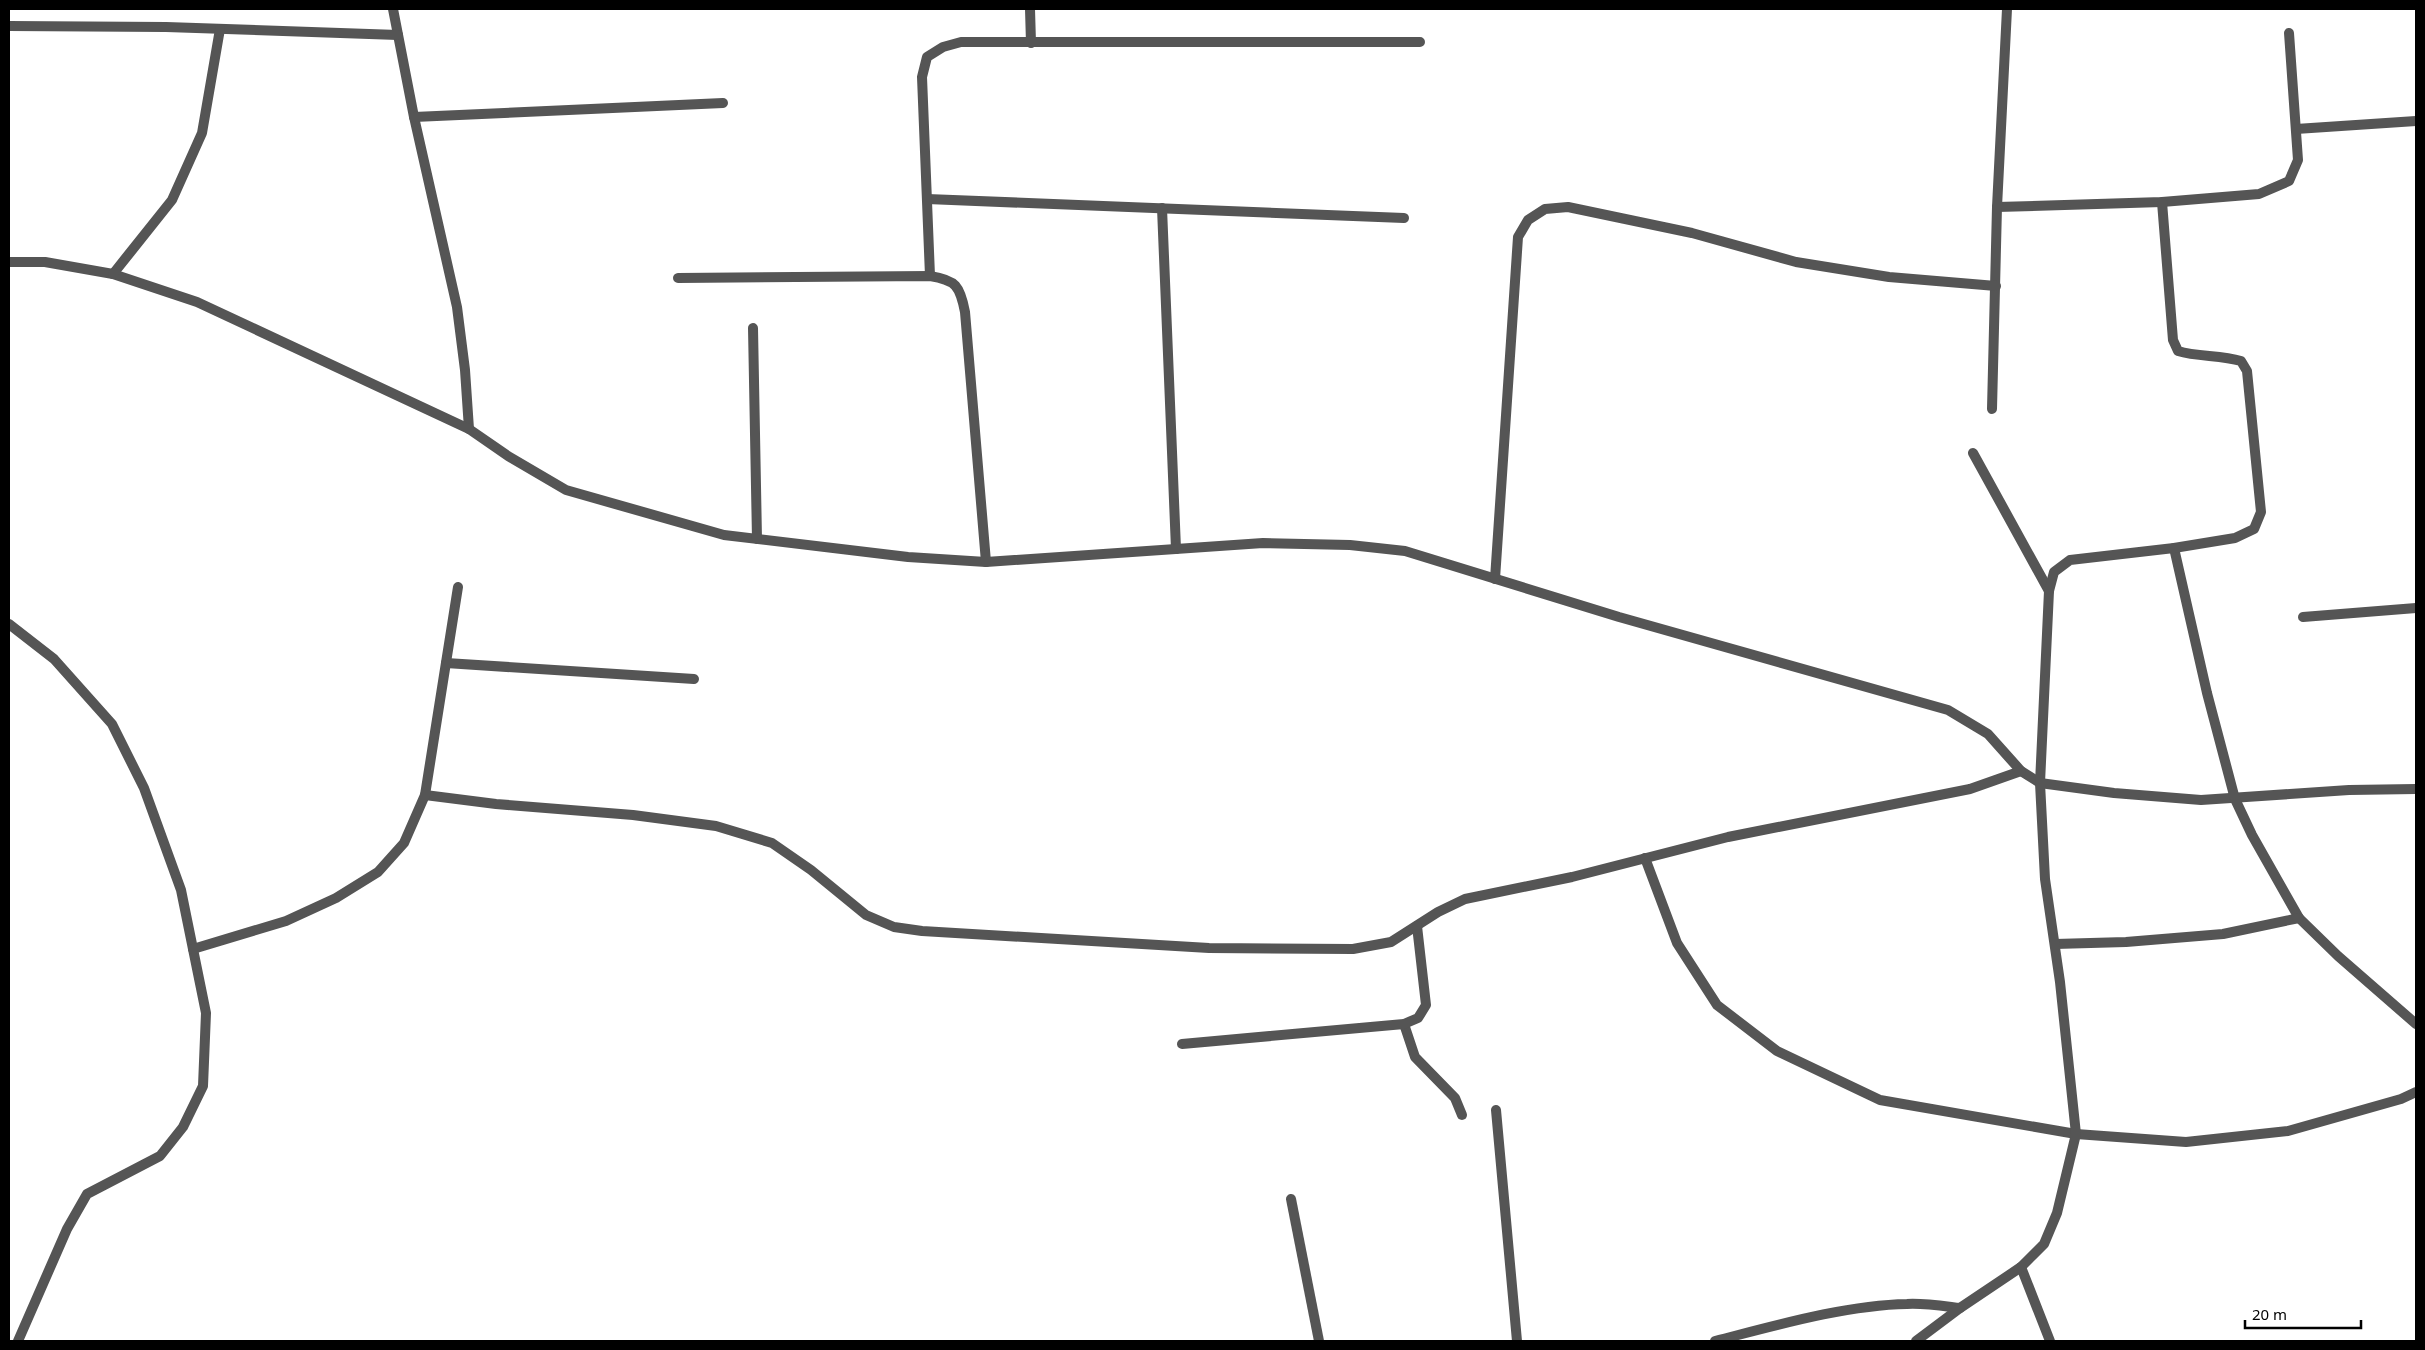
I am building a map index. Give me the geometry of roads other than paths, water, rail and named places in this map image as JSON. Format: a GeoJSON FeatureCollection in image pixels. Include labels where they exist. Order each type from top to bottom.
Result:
{"type":"FeatureCollection","features":[{"type":"Feature","properties":{"kind":"street"},"geometry":{"type":"LineString","coordinates":[[393,9],[414,117],[457,307],[465,370],[468,429]]}},
{"type":"Feature","properties":{"kind":"street"},"geometry":{"type":"LineString","coordinates":[[1030,9],[1032,43]]}},
{"type":"Feature","properties":{"kind":"street"},"geometry":{"type":"LineString","coordinates":[[1992,409],[1997,207],[2007,9]]}},
{"type":"Feature","properties":{"kind":"street"},"geometry":{"type":"LineString","coordinates":[[9,26],[220,29],[398,35]]}},
{"type":"Feature","properties":{"kind":"street"},"geometry":{"type":"LineString","coordinates":[[113,274],[172,200],[202,133],[220,29]]}},
{"type":"Feature","properties":{"kind":"street"},"geometry":{"type":"LineString","coordinates":[[1997,207],[2162,202],[2259,194],[2273,190],[2289,181],[2298,160],[2289,33]]}},
{"type":"Feature","properties":{"kind":"street"},"geometry":{"type":"LineString","coordinates":[[930,276],[922,77],[928,57],[943,47],[961,42],[1420,42]]}},
{"type":"Feature","properties":{"kind":"street"},"geometry":{"type":"LineString","coordinates":[[414,117],[723,103]]}},
{"type":"Feature","properties":{"kind":"street"},"geometry":{"type":"LineString","coordinates":[[2296,129],[2416,121]]}},
{"type":"Feature","properties":{"kind":"street"},"geometry":{"type":"LineString","coordinates":[[927,199],[1404,218]]}},
{"type":"Feature","properties":{"kind":"street"},"geometry":{"type":"LineString","coordinates":[[1916,1341],[1960,1308],[2021,1267],[2044,1244],[2057,1213],[2076,1134],[2045,879],[2040,783],[2049,591],[2054,572],[2070,560],[2174,548],[2236,538],[2254,528],[2261,512],[2247,372],[2241,361],[2178,351],[2173,340],[2162,202]]}},
{"type":"Feature","properties":{"kind":"street"},"geometry":{"type":"LineString","coordinates":[[1495,579],[1518,237],[1528,220],[1545,209],[1568,207],[1673,229],[1796,262],[1889,277],[1996,286]]}},
{"type":"Feature","properties":{"kind":"street"},"geometry":{"type":"LineString","coordinates":[[1162,208],[1176,548]]}},
{"type":"Feature","properties":{"kind":"street"},"geometry":{"type":"LineString","coordinates":[[9,262],[45,262],[113,274],[197,302],[468,429],[508,456],[566,490],[724,535],[908,557],[986,562],[1263,543],[1350,545],[1405,552],[1619,617],[1948,710],[1988,734],[2021,771],[2040,783],[2201,800],[2349,790],[2416,790]]}},
{"type":"Feature","properties":{"kind":"street"},"geometry":{"type":"LineString","coordinates":[[678,278],[930,276],[947,278],[960,290],[965,312],[986,562]]}},
{"type":"Feature","properties":{"kind":"street"},"geometry":{"type":"LineString","coordinates":[[753,328],[757,539]]}},
{"type":"Feature","properties":{"kind":"street"},"geometry":{"type":"LineString","coordinates":[[1973,453],[2049,591]]}},
{"type":"Feature","properties":{"kind":"street"},"geometry":{"type":"LineString","coordinates":[[2174,548],[2207,693],[2235,799],[2252,835],[2299,918],[2338,956],[2416,1024]]}},
{"type":"Feature","properties":{"kind":"street"},"geometry":{"type":"LineString","coordinates":[[193,949],[286,921],[336,898],[378,872],[404,843],[425,795],[458,587]]}},
{"type":"Feature","properties":{"kind":"street"},"geometry":{"type":"LineString","coordinates":[[2304,617],[2416,608]]}},
{"type":"Feature","properties":{"kind":"street"},"geometry":{"type":"LineString","coordinates":[[9,624],[54,659],[112,724],[144,788],[181,890],[206,1013],[203,1086],[183,1127],[160,1156],[87,1194],[67,1228],[18,1341]]}},
{"type":"Feature","properties":{"kind":"street"},"geometry":{"type":"LineString","coordinates":[[446,663],[694,679]]}},
{"type":"Feature","properties":{"kind":"street"},"geometry":{"type":"LineString","coordinates":[[425,795],[496,804],[633,815],[716,826],[772,843],[811,870],[866,915],[894,927],[922,931],[1209,948],[1353,949],[1391,942],[1438,912],[1465,900],[1572,877],[1728,837],[1970,789],[2021,771]]}},
{"type":"Feature","properties":{"kind":"street"},"geometry":{"type":"LineString","coordinates":[[1644,858],[1677,943],[1717,1005],[1777,1051],[1880,1100],[2076,1134],[2186,1142],[2288,1131],[2401,1099],[2416,1092]]}},
{"type":"Feature","properties":{"kind":"street"},"geometry":{"type":"LineString","coordinates":[[2054,944],[2126,942],[2223,934],[2299,918]]}},
{"type":"Feature","properties":{"kind":"street"},"geometry":{"type":"LineString","coordinates":[[1182,1044],[1404,1024],[1418,1018],[1426,1005],[1417,926]]}},
{"type":"Feature","properties":{"kind":"street"},"geometry":{"type":"LineString","coordinates":[[1404,1024],[1415,1057],[1454,1098],[1462,1115]]}},
{"type":"Feature","properties":{"kind":"street"},"geometry":{"type":"LineString","coordinates":[[1496,1110],[1517,1341]]}},
{"type":"Feature","properties":{"kind":"street"},"geometry":{"type":"LineString","coordinates":[[1291,1199],[1319,1341]]}},
{"type":"Feature","properties":{"kind":"street"},"geometry":{"type":"LineString","coordinates":[[2021,1267],[2050,1341]]}},
{"type":"Feature","properties":{"kind":"street"},"geometry":{"type":"LineString","coordinates":[[1715,1341],[1785,1323],[1875,1306],[1908,1304],[1960,1308]]}}]}
